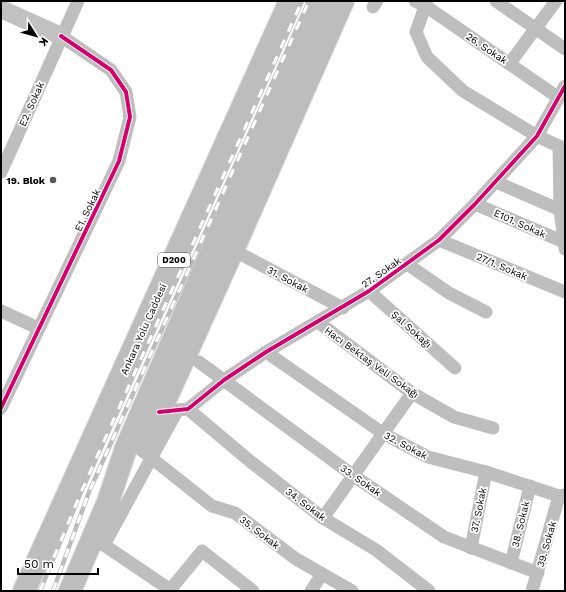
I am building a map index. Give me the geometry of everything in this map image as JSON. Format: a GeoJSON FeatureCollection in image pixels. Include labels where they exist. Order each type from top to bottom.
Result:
{"type":"FeatureCollection","features":[{"type":"Feature","properties":{"kind":"highway"},"geometry":{"type":"LineString","coordinates":[[58,519],[108,380],[274,1]]}},
{"type":"Feature","properties":{"kind":"highway","name":"Ankara Yolu Caddesi"},"geometry":{"type":"LineString","coordinates":[[24,591],[58,519],[290,1]]}},
{"type":"Feature","properties":{"kind":"highway","name":"D200"},"geometry":{"type":"LineString","coordinates":[[108,502],[126,448],[321,1]]}},
{"type":"Feature","properties":{"kind":"highway"},"geometry":{"type":"LineString","coordinates":[[70,591],[97,543],[108,502],[145,454],[175,410],[233,250],[343,1]]}},
{"type":"Feature","properties":{"kind":"highway"},"geometry":{"type":"LineString","coordinates":[[331,30],[368,3]]}},
{"type":"Feature","properties":{"kind":"main road"},"geometry":{"type":"LineString","coordinates":[[1,9],[61,36]]}},
{"type":"Feature","properties":{"kind":"street","name":"E2. Sokak"},"geometry":{"type":"LineString","coordinates":[[1,172],[78,1]]}},
{"type":"Feature","properties":{"kind":"street"},"geometry":{"type":"LineString","coordinates":[[496,1],[565,49]]}},
{"type":"Feature","properties":{"kind":"street"},"geometry":{"type":"LineString","coordinates":[[510,64],[556,1]]}},
{"type":"Feature","properties":{"kind":"street"},"geometry":{"type":"LineString","coordinates":[[422,2],[416,32],[427,57],[463,91],[537,136],[562,148],[564,246]]}},
{"type":"Feature","properties":{"kind":"street","name":"26. Sokak"},"geometry":{"type":"LineString","coordinates":[[422,2],[559,98]]}},
{"type":"Feature","properties":{"kind":"street","name":"E1. Sokak"},"geometry":{"type":"LineString","coordinates":[[1,408],[119,161],[130,117],[126,92],[110,70],[61,36]]}},
{"type":"Feature","properties":{"kind":"street","name":"27. Sokak"},"geometry":{"type":"LineString","coordinates":[[175,410],[266,352],[369,291],[438,240],[496,182],[537,136],[565,86]]}},
{"type":"Feature","properties":{"kind":"street"},"geometry":{"type":"LineString","coordinates":[[496,182],[563,211]]}},
{"type":"Feature","properties":{"kind":"street","name":"E101. Sokak"},"geometry":{"type":"LineString","coordinates":[[475,204],[564,246]]}},
{"type":"Feature","properties":{"kind":"street","name":"27/1. Sokak"},"geometry":{"type":"LineString","coordinates":[[438,240],[565,292]]}},
{"type":"Feature","properties":{"kind":"street","name":"31. Sokak"},"geometry":{"type":"LineString","coordinates":[[233,250],[342,308]]}},
{"type":"Feature","properties":{"kind":"street"},"geometry":{"type":"LineString","coordinates":[[407,264],[448,293],[486,312]]}},
{"type":"Feature","properties":{"kind":"street","name":"Şal Sokağı"},"geometry":{"type":"LineString","coordinates":[[369,291],[455,368]]}},
{"type":"Feature","properties":{"kind":"street"},"geometry":{"type":"LineString","coordinates":[[1,311],[38,328]]}},
{"type":"Feature","properties":{"kind":"street","name":"Hacı Bektaş Veli Sokağı"},"geometry":{"type":"LineString","coordinates":[[318,322],[412,393],[454,417],[493,428]]}},
{"type":"Feature","properties":{"kind":"street","name":"32. Sokak"},"geometry":{"type":"LineString","coordinates":[[266,352],[384,434],[428,457],[486,472],[562,496]]}},
{"type":"Feature","properties":{"kind":"street","name":"33. Sokak"},"geometry":{"type":"LineString","coordinates":[[199,362],[354,476],[444,537],[538,573]]}},
{"type":"Feature","properties":{"kind":"street"},"geometry":{"type":"LineString","coordinates":[[323,518],[412,393]]}},
{"type":"Feature","properties":{"kind":"street","name":"34. Sokak"},"geometry":{"type":"LineString","coordinates":[[175,410],[250,462],[323,518],[376,550],[429,591]]}},
{"type":"Feature","properties":{"kind":"street"},"geometry":{"type":"LineString","coordinates":[[145,454],[97,543],[171,590],[202,551],[253,591]]}},
{"type":"Feature","properties":{"kind":"street","name":"35. Sokak"},"geometry":{"type":"LineString","coordinates":[[145,454],[212,506],[235,513],[296,559],[352,591]]}},
{"type":"Feature","properties":{"kind":"street","name":"37. Sokak"},"geometry":{"type":"LineString","coordinates":[[471,548],[486,472]]}},
{"type":"Feature","properties":{"kind":"street","name":"38. Sokak"},"geometry":{"type":"LineString","coordinates":[[511,563],[530,486]]}},
{"type":"Feature","properties":{"kind":"street","name":"39. Sokak"},"geometry":{"type":"LineString","coordinates":[[532,591],[562,496]]}},
{"type":"Feature","properties":{"kind":"street"},"geometry":{"type":"LineString","coordinates":[[311,591],[322,574]]}},
{"type":"Feature","properties":{"kind":"railway"},"geometry":{"type":"LineString","coordinates":[[40,591],[82,490],[302,1]]}},
{"type":"Feature","properties":{"kind":"railway"},"geometry":{"type":"LineString","coordinates":[[53,591],[89,492],[309,1]]}},
{"type":"Feature","properties":{"kind":"cycle path"},"geometry":{"type":"LineString","coordinates":[[1,408],[119,161],[130,117],[126,92],[111,70],[61,36]]}},
{"type":"Feature","properties":{"kind":"cycle path"},"geometry":{"type":"LineString","coordinates":[[159,412],[188,409],[224,380],[266,352],[369,291],[439,240],[475,204],[537,136],[565,86]]}},
{"type":"Feature","properties":{"kind":"place","name":"19. Blok"},"geometry":{"type":"Point","coordinates":[53,180]}}]}
